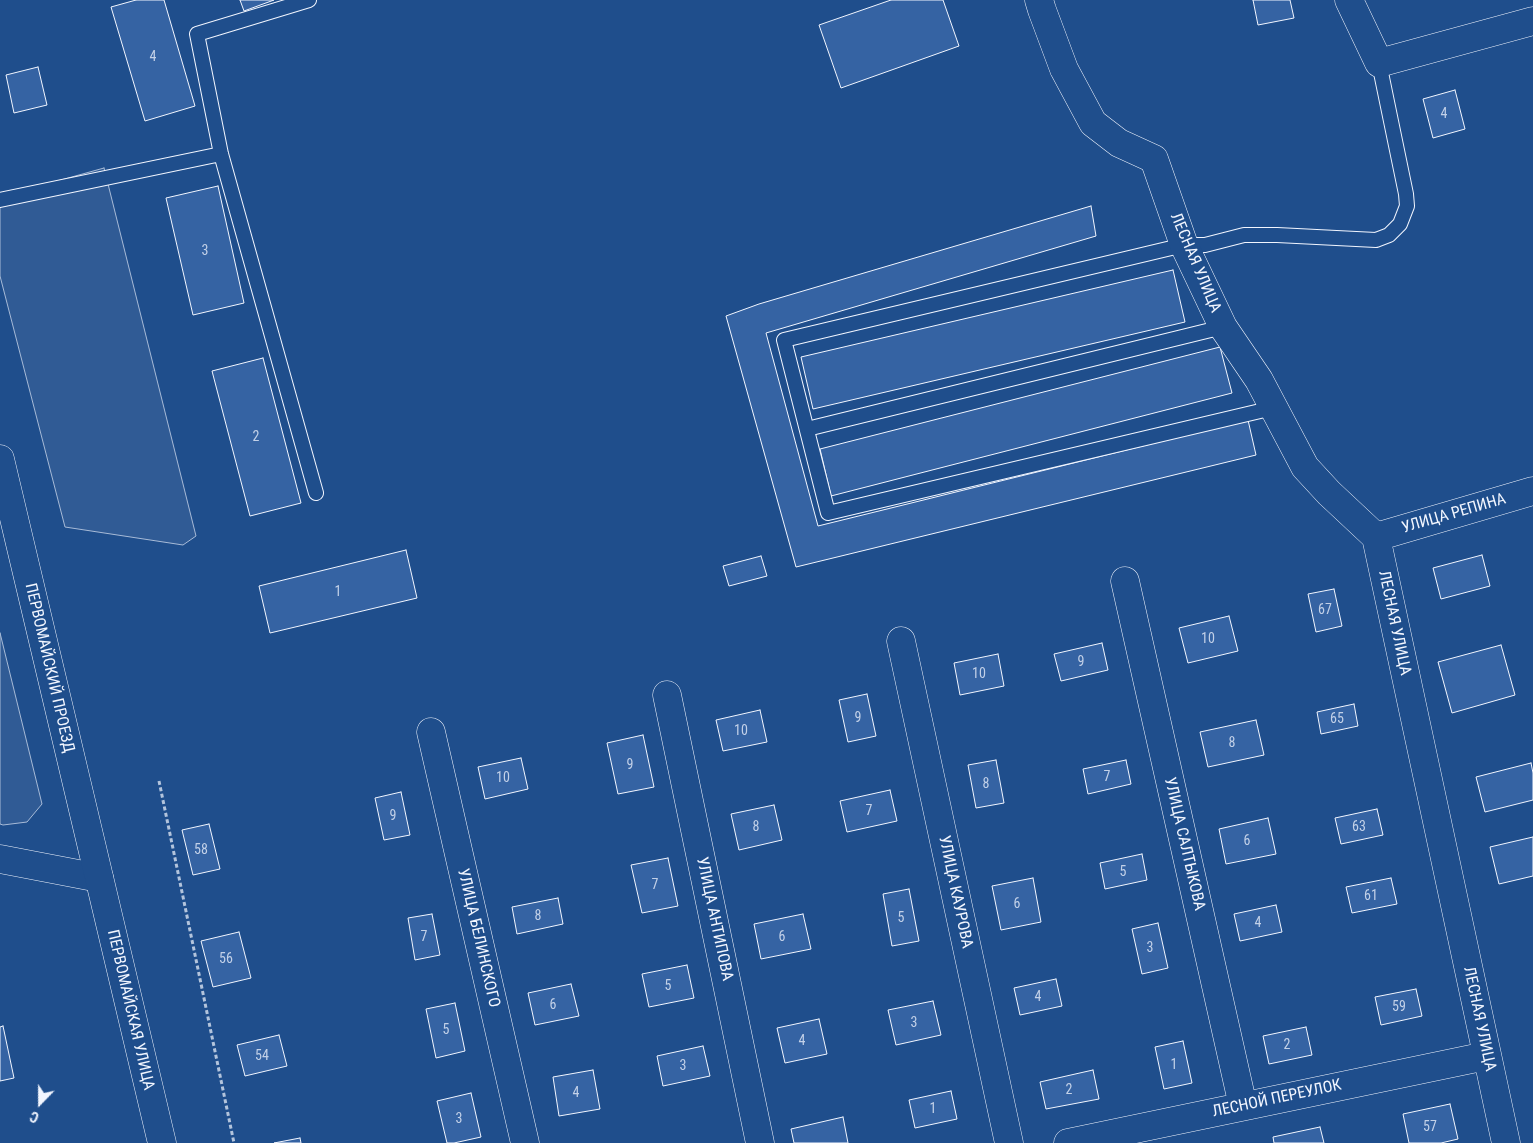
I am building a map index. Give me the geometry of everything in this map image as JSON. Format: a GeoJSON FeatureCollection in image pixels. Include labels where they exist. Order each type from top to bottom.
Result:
{"type":"FeatureCollection","features":[{"type":"Feature","properties":{"kind":"street","name":"ЛЕСНАЯ УЛИЦА"},"geometry":{"type":"LineString","coordinates":[[1040,0],[1064,69],[1092,123],[1119,144],[1154,159],[1184,245],[1223,327],[1259,380],[1305,467],[1376,538],[1506,1143]]}},
{"type":"Feature","properties":{"kind":"street"},"geometry":{"type":"LineString","coordinates":[[1350,0],[1378,64],[1533,20]]}},
{"type":"Feature","properties":{"kind":"street","name":"ПЕРВОМАЙСКИЙ ПРОЕЗД"},"geometry":{"type":"LineString","coordinates":[[0,459],[98,878]]}},
{"type":"Feature","properties":{"kind":"street","name":"УЛИЦА РЕПИНА"},"geometry":{"type":"LineString","coordinates":[[1376,538],[1533,491]]}},
{"type":"Feature","properties":{"kind":"street","name":"УЛИЦА САЛТЫКОВА"},"geometry":{"type":"LineString","coordinates":[[1125,581],[1243,1106]]}},
{"type":"Feature","properties":{"kind":"street","name":"УЛИЦА КАУРОВА"},"geometry":{"type":"LineString","coordinates":[[901,641],[1009,1143]]}},
{"type":"Feature","properties":{"kind":"street","name":"УЛИЦА АНТИПОВА"},"geometry":{"type":"LineString","coordinates":[[667,695],[760,1143]]}},
{"type":"Feature","properties":{"kind":"street","name":"УЛИЦА БЕЛИНСКОГО"},"geometry":{"type":"LineString","coordinates":[[431,732],[525,1143]]}},
{"type":"Feature","properties":{"kind":"street"},"geometry":{"type":"LineString","coordinates":[[0,859],[98,878]]}},
{"type":"Feature","properties":{"kind":"street","name":"ПЕРВОМАЙСКАЯ УЛИЦА"},"geometry":{"type":"LineString","coordinates":[[98,878],[162,1143]]}},
{"type":"Feature","properties":{"kind":"street","name":"ЛЕСНОЙ ПЕРЕУЛОК"},"geometry":{"type":"LineString","coordinates":[[1068,1143],[1486,1056]]}},
{"type":"Feature","properties":{"kind":"lane"},"geometry":{"type":"LineString","coordinates":[[309,0],[197,34],[221,154],[316,493]]}},
{"type":"Feature","properties":{"kind":"lane"},"geometry":{"type":"LineString","coordinates":[[1273,408],[828,513],[784,340],[1184,245],[1205,245],[1244,235],[1376,240],[1389,235],[1400,224],[1406,210],[1406,194],[1378,64]]}},
{"type":"Feature","properties":{"kind":"lane"},"geometry":{"type":"LineString","coordinates":[[0,200],[221,154]]}},
{"type":"Feature","properties":{"kind":"lane"},"geometry":{"type":"LineString","coordinates":[[807,429],[1223,327]]}},
{"type":"Feature","properties":{"kind":"path"},"geometry":{"type":"LineString","coordinates":[[159,781],[234,1143]]}},
{"type":"Feature","properties":{"kind":"shaded area"},"geometry":{"type":"Polygon","coordinates":[[[104,168],[196,536],[183,545],[65,527],[0,276],[0,197],[104,168]]]}},
{"type":"Feature","properties":{"kind":"shaded area"},"geometry":{"type":"Polygon","coordinates":[[[0,633],[42,804],[27,822],[3,825],[0,824],[0,633]]]}},
{"type":"Feature","properties":{"kind":"building"},"geometry":{"type":"Polygon","coordinates":[[[136,0],[164,0],[195,106],[145,121],[111,7],[136,0]]]}},
{"type":"Feature","properties":{"kind":"building"},"geometry":{"type":"Polygon","coordinates":[[[240,0],[274,0],[244,11],[240,0]]]}},
{"type":"Feature","properties":{"kind":"building"},"geometry":{"type":"Polygon","coordinates":[[[891,0],[943,0],[959,46],[841,88],[819,25],[891,0]]]}},
{"type":"Feature","properties":{"kind":"building"},"geometry":{"type":"Polygon","coordinates":[[[1253,0],[1290,0],[1294,18],[1258,25],[1253,0]]]}},
{"type":"Feature","properties":{"kind":"building"},"geometry":{"type":"Polygon","coordinates":[[[38,67],[47,105],[14,113],[6,75],[38,67]]]}},
{"type":"Feature","properties":{"kind":"building"},"geometry":{"type":"Polygon","coordinates":[[[1455,90],[1465,129],[1433,138],[1423,99],[1455,90]]]}},
{"type":"Feature","properties":{"kind":"building"},"geometry":{"type":"Polygon","coordinates":[[[218,186],[244,303],[193,315],[166,198],[218,186]]]}},
{"type":"Feature","properties":{"kind":"building"},"geometry":{"type":"Polygon","coordinates":[[[1091,206],[1096,236],[766,333],[818,526],[1248,420],[1256,455],[796,567],[726,316],[759,304],[1091,206]]]}},
{"type":"Feature","properties":{"kind":"building"},"geometry":{"type":"Polygon","coordinates":[[[1173,270],[1185,322],[813,409],[801,357],[1173,270]]]}},
{"type":"Feature","properties":{"kind":"building"},"geometry":{"type":"Polygon","coordinates":[[[1220,347],[1232,393],[831,496],[820,449],[1220,347]]]}},
{"type":"Feature","properties":{"kind":"building"},"geometry":{"type":"Polygon","coordinates":[[[263,358],[301,503],[250,516],[212,371],[263,358]]]}},
{"type":"Feature","properties":{"kind":"building"},"geometry":{"type":"Polygon","coordinates":[[[406,550],[417,598],[270,633],[259,586],[406,550]]]}},
{"type":"Feature","properties":{"kind":"building"},"geometry":{"type":"Polygon","coordinates":[[[1482,555],[1490,586],[1441,599],[1433,568],[1482,555]]]}},
{"type":"Feature","properties":{"kind":"building"},"geometry":{"type":"Polygon","coordinates":[[[761,556],[767,576],[729,586],[723,566],[761,556]]]}},
{"type":"Feature","properties":{"kind":"building"},"geometry":{"type":"Polygon","coordinates":[[[1334,589],[1342,626],[1316,632],[1308,594],[1334,589]]]}},
{"type":"Feature","properties":{"kind":"building"},"geometry":{"type":"Polygon","coordinates":[[[1229,616],[1238,651],[1188,663],[1179,628],[1229,616]]]}},
{"type":"Feature","properties":{"kind":"building"},"geometry":{"type":"Polygon","coordinates":[[[1102,643],[1108,670],[1061,681],[1054,654],[1102,643]]]}},
{"type":"Feature","properties":{"kind":"building"},"geometry":{"type":"Polygon","coordinates":[[[1501,645],[1515,695],[1452,713],[1438,662],[1501,645]]]}},
{"type":"Feature","properties":{"kind":"building"},"geometry":{"type":"Polygon","coordinates":[[[998,654],[1004,686],[960,695],[954,663],[998,654]]]}},
{"type":"Feature","properties":{"kind":"building"},"geometry":{"type":"Polygon","coordinates":[[[867,694],[876,736],[848,742],[839,700],[867,694]]]}},
{"type":"Feature","properties":{"kind":"building"},"geometry":{"type":"Polygon","coordinates":[[[1354,704],[1358,726],[1321,734],[1317,712],[1354,704]]]}},
{"type":"Feature","properties":{"kind":"building"},"geometry":{"type":"Polygon","coordinates":[[[760,710],[767,742],[723,751],[716,720],[760,710]]]}},
{"type":"Feature","properties":{"kind":"building"},"geometry":{"type":"Polygon","coordinates":[[[1256,720],[1264,755],[1208,767],[1200,732],[1256,720]]]}},
{"type":"Feature","properties":{"kind":"building"},"geometry":{"type":"Polygon","coordinates":[[[643,735],[654,787],[618,794],[607,743],[643,735]]]}},
{"type":"Feature","properties":{"kind":"building"},"geometry":{"type":"Polygon","coordinates":[[[521,758],[528,789],[485,799],[478,767],[521,758]]]}},
{"type":"Feature","properties":{"kind":"building"},"geometry":{"type":"Polygon","coordinates":[[[996,760],[1004,803],[976,808],[968,765],[996,760]]]}},
{"type":"Feature","properties":{"kind":"building"},"geometry":{"type":"Polygon","coordinates":[[[1126,760],[1131,784],[1088,794],[1083,769],[1126,760]]]}},
{"type":"Feature","properties":{"kind":"building"},"geometry":{"type":"Polygon","coordinates":[[[1531,763],[1533,800],[1485,812],[1476,777],[1531,763]]]}},
{"type":"Feature","properties":{"kind":"building"},"geometry":{"type":"Polygon","coordinates":[[[890,790],[897,821],[847,832],[840,801],[890,790]]]}},
{"type":"Feature","properties":{"kind":"building"},"geometry":{"type":"Polygon","coordinates":[[[401,792],[410,835],[384,840],[375,798],[401,792]]]}},
{"type":"Feature","properties":{"kind":"building"},"geometry":{"type":"Polygon","coordinates":[[[774,805],[782,840],[739,850],[731,814],[774,805]]]}},
{"type":"Feature","properties":{"kind":"building"},"geometry":{"type":"Polygon","coordinates":[[[1377,809],[1383,835],[1341,844],[1335,818],[1377,809]]]}},
{"type":"Feature","properties":{"kind":"building"},"geometry":{"type":"Polygon","coordinates":[[[1268,818],[1276,854],[1226,864],[1219,829],[1268,818]]]}},
{"type":"Feature","properties":{"kind":"building"},"geometry":{"type":"Polygon","coordinates":[[[209,824],[220,869],[193,875],[182,830],[209,824]]]}},
{"type":"Feature","properties":{"kind":"building"},"geometry":{"type":"Polygon","coordinates":[[[1533,837],[1533,876],[1499,884],[1490,847],[1533,837]]]}},
{"type":"Feature","properties":{"kind":"building"},"geometry":{"type":"Polygon","coordinates":[[[1142,854],[1147,880],[1105,889],[1100,863],[1142,854]]]}},
{"type":"Feature","properties":{"kind":"building"},"geometry":{"type":"Polygon","coordinates":[[[668,858],[678,906],[642,913],[631,865],[668,858]]]}},
{"type":"Feature","properties":{"kind":"building"},"geometry":{"type":"Polygon","coordinates":[[[1033,878],[1041,922],[1001,930],[992,886],[1033,878]]]}},
{"type":"Feature","properties":{"kind":"building"},"geometry":{"type":"Polygon","coordinates":[[[1391,878],[1397,904],[1352,913],[1346,887],[1391,878]]]}},
{"type":"Feature","properties":{"kind":"building"},"geometry":{"type":"Polygon","coordinates":[[[909,889],[919,941],[892,946],[883,894],[909,889]]]}},
{"type":"Feature","properties":{"kind":"building"},"geometry":{"type":"Polygon","coordinates":[[[558,898],[563,924],[517,934],[512,907],[558,898]]]}},
{"type":"Feature","properties":{"kind":"building"},"geometry":{"type":"Polygon","coordinates":[[[1276,905],[1282,932],[1240,941],[1234,914],[1276,905]]]}},
{"type":"Feature","properties":{"kind":"building"},"geometry":{"type":"Polygon","coordinates":[[[432,914],[440,955],[415,960],[408,918],[432,914]]]}},
{"type":"Feature","properties":{"kind":"building"},"geometry":{"type":"Polygon","coordinates":[[[803,914],[811,949],[761,959],[754,924],[803,914]]]}},
{"type":"Feature","properties":{"kind":"building"},"geometry":{"type":"Polygon","coordinates":[[[1158,923],[1168,968],[1142,974],[1132,929],[1158,923]]]}},
{"type":"Feature","properties":{"kind":"building"},"geometry":{"type":"Polygon","coordinates":[[[239,932],[251,978],[213,987],[201,941],[239,932]]]}},
{"type":"Feature","properties":{"kind":"building"},"geometry":{"type":"Polygon","coordinates":[[[687,965],[694,998],[649,1007],[642,974],[687,965]]]}},
{"type":"Feature","properties":{"kind":"building"},"geometry":{"type":"Polygon","coordinates":[[[1056,979],[1062,1006],[1020,1015],[1014,988],[1056,979]]]}},
{"type":"Feature","properties":{"kind":"building"},"geometry":{"type":"Polygon","coordinates":[[[571,984],[579,1016],[535,1025],[528,993],[571,984]]]}},
{"type":"Feature","properties":{"kind":"building"},"geometry":{"type":"Polygon","coordinates":[[[1416,989],[1422,1016],[1381,1025],[1375,997],[1416,989]]]}},
{"type":"Feature","properties":{"kind":"building"},"geometry":{"type":"Polygon","coordinates":[[[933,1001],[941,1035],[896,1045],[888,1010],[933,1001]]]}},
{"type":"Feature","properties":{"kind":"building"},"geometry":{"type":"Polygon","coordinates":[[[455,1003],[465,1051],[436,1058],[426,1009],[455,1003]]]}},
{"type":"Feature","properties":{"kind":"building"},"geometry":{"type":"Polygon","coordinates":[[[819,1019],[827,1054],[785,1063],[777,1028],[819,1019]]]}},
{"type":"Feature","properties":{"kind":"building"},"geometry":{"type":"Polygon","coordinates":[[[3,1026],[14,1078],[0,1081],[0,1027],[3,1026]]]}},
{"type":"Feature","properties":{"kind":"building"},"geometry":{"type":"Polygon","coordinates":[[[1306,1027],[1312,1055],[1269,1064],[1263,1036],[1306,1027]]]}},
{"type":"Feature","properties":{"kind":"building"},"geometry":{"type":"Polygon","coordinates":[[[279,1035],[287,1066],[245,1076],[237,1045],[279,1035]]]}},
{"type":"Feature","properties":{"kind":"building"},"geometry":{"type":"Polygon","coordinates":[[[1183,1041],[1192,1083],[1164,1089],[1155,1047],[1183,1041]]]}},
{"type":"Feature","properties":{"kind":"building"},"geometry":{"type":"Polygon","coordinates":[[[703,1046],[710,1076],[663,1086],[657,1056],[703,1046]]]}},
{"type":"Feature","properties":{"kind":"building"},"geometry":{"type":"Polygon","coordinates":[[[593,1070],[600,1109],[559,1116],[553,1077],[593,1070]]]}},
{"type":"Feature","properties":{"kind":"building"},"geometry":{"type":"Polygon","coordinates":[[[1093,1070],[1099,1099],[1046,1109],[1040,1082],[1093,1070]]]}},
{"type":"Feature","properties":{"kind":"building"},"geometry":{"type":"Polygon","coordinates":[[[951,1091],[957,1119],[915,1128],[909,1100],[951,1091]]]}},
{"type":"Feature","properties":{"kind":"building"},"geometry":{"type":"Polygon","coordinates":[[[471,1093],[481,1137],[447,1143],[437,1101],[471,1093]]]}},
{"type":"Feature","properties":{"kind":"building"},"geometry":{"type":"Polygon","coordinates":[[[1450,1104],[1458,1139],[1441,1143],[1409,1143],[1403,1114],[1450,1104]]]}},
{"type":"Feature","properties":{"kind":"building"},"geometry":{"type":"Polygon","coordinates":[[[843,1117],[848,1143],[794,1143],[791,1129],[843,1117]]]}},
{"type":"Feature","properties":{"kind":"building"},"geometry":{"type":"Polygon","coordinates":[[[1320,1127],[1324,1143],[1274,1143],[1273,1137],[1320,1127]]]}},
{"type":"Feature","properties":{"kind":"building"},"geometry":{"type":"Polygon","coordinates":[[[300,1138],[301,1143],[274,1143],[300,1138]]]}}]}
